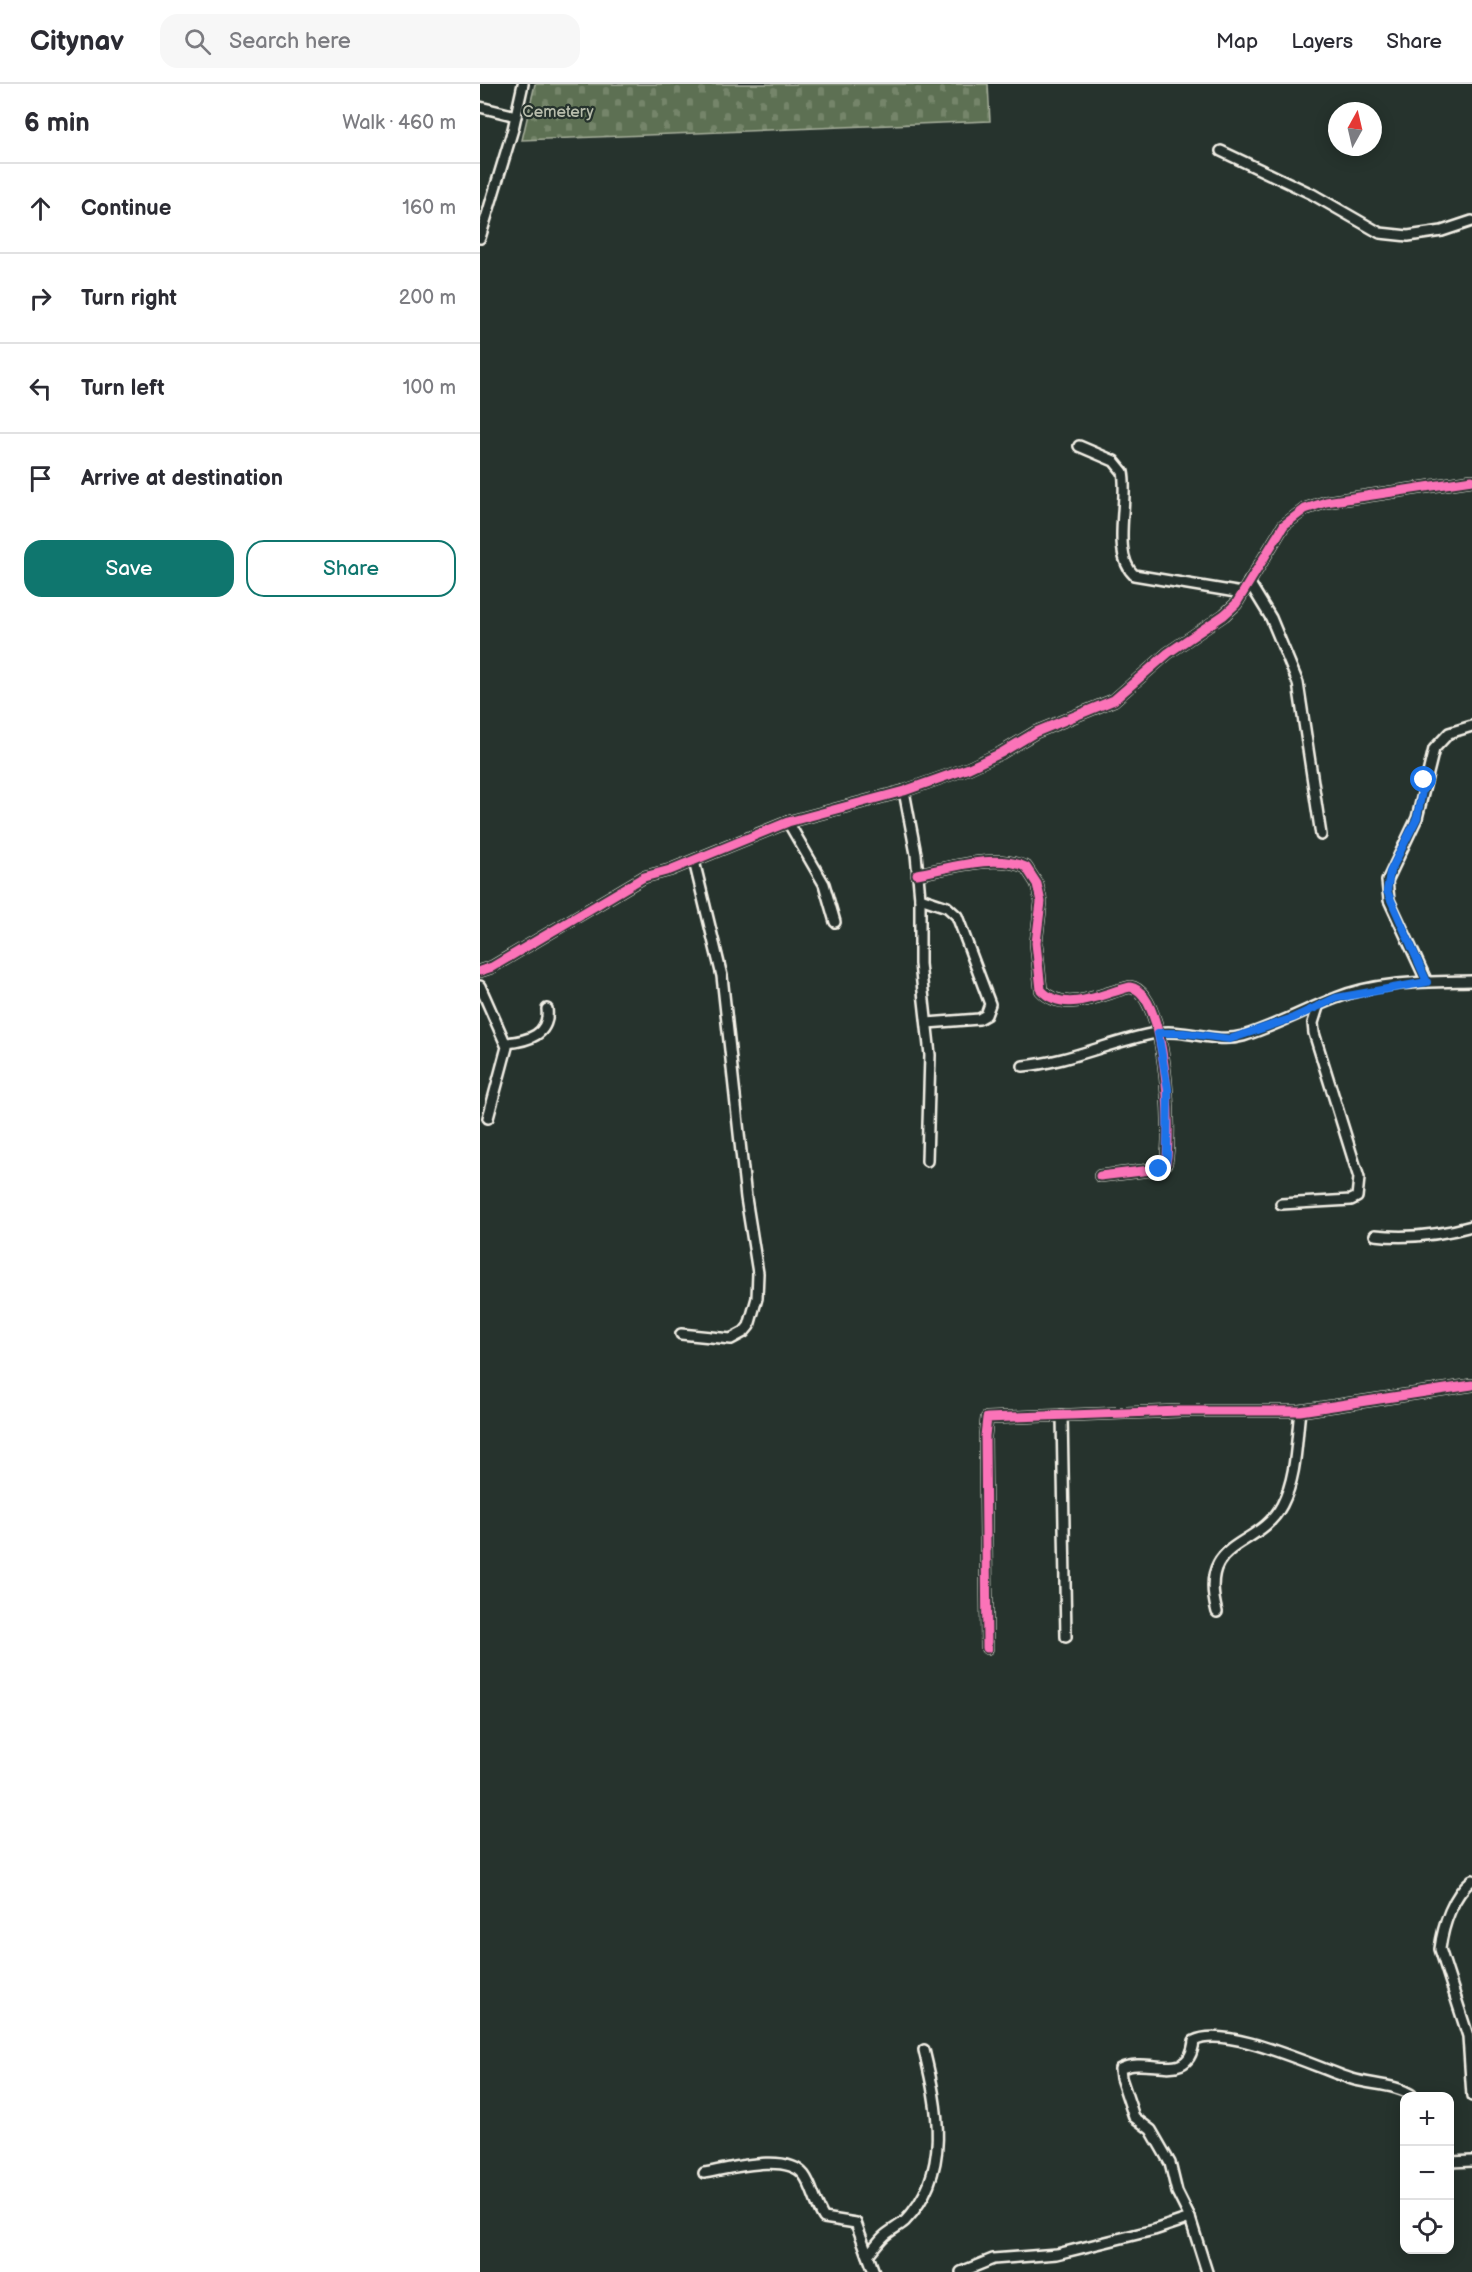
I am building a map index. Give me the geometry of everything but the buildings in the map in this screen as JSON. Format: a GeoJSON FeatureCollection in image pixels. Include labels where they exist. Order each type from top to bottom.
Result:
{"type":"FeatureCollection","features":[{"type":"Feature","properties":{"kind":"street"},"geometry":{"type":"LineString","coordinates":[[480,238],[516,116],[523,84]]}},
{"type":"Feature","properties":{"kind":"street"},"geometry":{"type":"LineString","coordinates":[[480,107],[516,116]]}},
{"type":"Feature","properties":{"kind":"street"},"geometry":{"type":"LineString","coordinates":[[1221,151],[1312,194],[1380,233],[1408,236],[1453,228],[1472,221]]}},
{"type":"Feature","properties":{"kind":"street"},"geometry":{"type":"LineString","coordinates":[[1079,446],[1114,461],[1123,472],[1123,539],[1128,567],[1134,575],[1242,593]]}},
{"type":"Feature","properties":{"kind":"street"},"geometry":{"type":"LineString","coordinates":[[480,971],[492,967],[627,885],[694,861],[788,822],[904,791],[987,760],[1036,732],[1114,700],[1174,648],[1224,615],[1242,593],[1274,538],[1284,525],[1305,509],[1326,502],[1472,480]]}},
{"type":"Feature","properties":{"kind":"street"},"geometry":{"type":"LineString","coordinates":[[1249,582],[1271,618],[1298,683],[1321,835]]}},
{"type":"Feature","properties":{"kind":"street"},"geometry":{"type":"LineString","coordinates":[[1427,982],[1389,900],[1387,881],[1417,818],[1434,749],[1449,734],[1472,726]]}},
{"type":"Feature","properties":{"kind":"street"},"geometry":{"type":"LineString","coordinates":[[904,791],[916,854],[920,898],[920,964],[930,1054],[927,1161]]}},
{"type":"Feature","properties":{"kind":"street"},"geometry":{"type":"LineString","coordinates":[[788,822],[824,884],[836,922]]}},
{"type":"Feature","properties":{"kind":"street"},"geometry":{"type":"LineString","coordinates":[[681,1334],[731,1339],[744,1332],[749,1326],[758,1290],[756,1250],[746,1198],[722,976],[694,861]]}},
{"type":"Feature","properties":{"kind":"street"},"geometry":{"type":"LineString","coordinates":[[917,874],[985,862],[1001,862],[1026,867],[1037,884],[1041,902],[1036,943],[1041,990],[1050,998],[1073,1001],[1092,999],[1130,987],[1136,988],[1144,996],[1158,1033],[1168,1089],[1166,1163],[1159,1169],[1100,1176]]}},
{"type":"Feature","properties":{"kind":"street"},"geometry":{"type":"LineString","coordinates":[[920,898],[947,907],[957,916],[990,1004],[986,1015],[979,1019],[927,1023]]}},
{"type":"Feature","properties":{"kind":"street"},"geometry":{"type":"LineString","coordinates":[[1023,1066],[1050,1064],[1158,1033],[1184,1033],[1230,1039],[1353,993],[1427,982],[1472,981]]}},
{"type":"Feature","properties":{"kind":"street"},"geometry":{"type":"LineString","coordinates":[[480,986],[506,1043],[488,1118]]}},
{"type":"Feature","properties":{"kind":"street"},"geometry":{"type":"LineString","coordinates":[[1281,1203],[1351,1200],[1357,1197],[1359,1190],[1359,1178],[1314,1033],[1313,1023],[1318,1007]]}},
{"type":"Feature","properties":{"kind":"street"},"geometry":{"type":"LineString","coordinates":[[506,1043],[528,1040],[537,1035],[545,1026],[547,1009]]}},
{"type":"Feature","properties":{"kind":"street"},"geometry":{"type":"LineString","coordinates":[[1375,1235],[1409,1237],[1443,1234],[1472,1226]]}},
{"type":"Feature","properties":{"kind":"street"},"geometry":{"type":"LineString","coordinates":[[987,1648],[985,1424],[987,1418],[1300,1411],[1472,1385]]}},
{"type":"Feature","properties":{"kind":"street"},"geometry":{"type":"LineString","coordinates":[[1217,1612],[1213,1596],[1217,1564],[1222,1556],[1261,1528],[1281,1506],[1293,1474],[1300,1411]]}},
{"type":"Feature","properties":{"kind":"street"},"geometry":{"type":"LineString","coordinates":[[1062,1415],[1066,1637]]}},
{"type":"Feature","properties":{"kind":"street"},"geometry":{"type":"LineString","coordinates":[[1472,1880],[1461,1888],[1442,1935],[1440,1949],[1470,2035],[1472,2096]]}},
{"type":"Feature","properties":{"kind":"street"},"geometry":{"type":"LineString","coordinates":[[1207,2272],[1190,2218],[1177,2192],[1170,2163],[1151,2130],[1134,2117],[1120,2069],[1128,2065],[1173,2066],[1188,2062],[1192,2057],[1194,2041],[1205,2037],[1241,2041],[1280,2052],[1352,2079],[1406,2092]]}},
{"type":"Feature","properties":{"kind":"street"},"geometry":{"type":"LineString","coordinates":[[868,2255],[884,2236],[905,2221],[921,2198],[935,2169],[938,2136],[934,2090],[924,2050]]}},
{"type":"Feature","properties":{"kind":"street"},"geometry":{"type":"LineString","coordinates":[[1454,2162],[1472,2161]]}},
{"type":"Feature","properties":{"kind":"street"},"geometry":{"type":"LineString","coordinates":[[704,2173],[762,2163],[785,2164],[796,2168],[804,2175],[824,2218],[856,2223],[874,2272]]}},
{"type":"Feature","properties":{"kind":"street"},"geometry":{"type":"LineString","coordinates":[[961,2272],[993,2259],[1057,2254],[1154,2230],[1190,2218]]}},
{"type":"Feature","properties":{"kind":"green space","name":"Cemetery"},"geometry":{"type":"Polygon","coordinates":[[[535,84],[988,84],[990,121],[522,140],[535,84]]]}},
{"type":"Feature","properties":{"kind":"cycle path"},"geometry":{"type":"LineString","coordinates":[[480,971],[492,967],[644,877],[670,870],[788,822],[904,791],[969,768],[1001,753],[1036,732],[1114,700],[1168,653],[1224,615],[1236,604],[1284,525],[1305,509],[1326,502],[1472,480]]}},
{"type":"Feature","properties":{"kind":"cycle path"},"geometry":{"type":"LineString","coordinates":[[917,874],[986,861],[1000,861],[1026,867],[1037,884],[1041,902],[1036,943],[1041,990],[1050,997],[1072,1002],[1130,987],[1142,995],[1152,1012],[1164,1066],[1168,1124],[1166,1163],[1159,1169],[1100,1176]]}},
{"type":"Feature","properties":{"kind":"cycle path"},"geometry":{"type":"LineString","coordinates":[[987,1648],[985,1436],[987,1418],[1180,1411],[1300,1411],[1472,1385]]}},
{"type":"Feature","properties":{"kind":"route"},"geometry":{"type":"LineString","coordinates":[[1159,1169],[1166,1163],[1167,1156],[1168,1089],[1158,1033],[1184,1033],[1230,1039],[1293,1018],[1336,998],[1353,993],[1427,982],[1387,891],[1390,872],[1417,818],[1424,780]]}}]}
